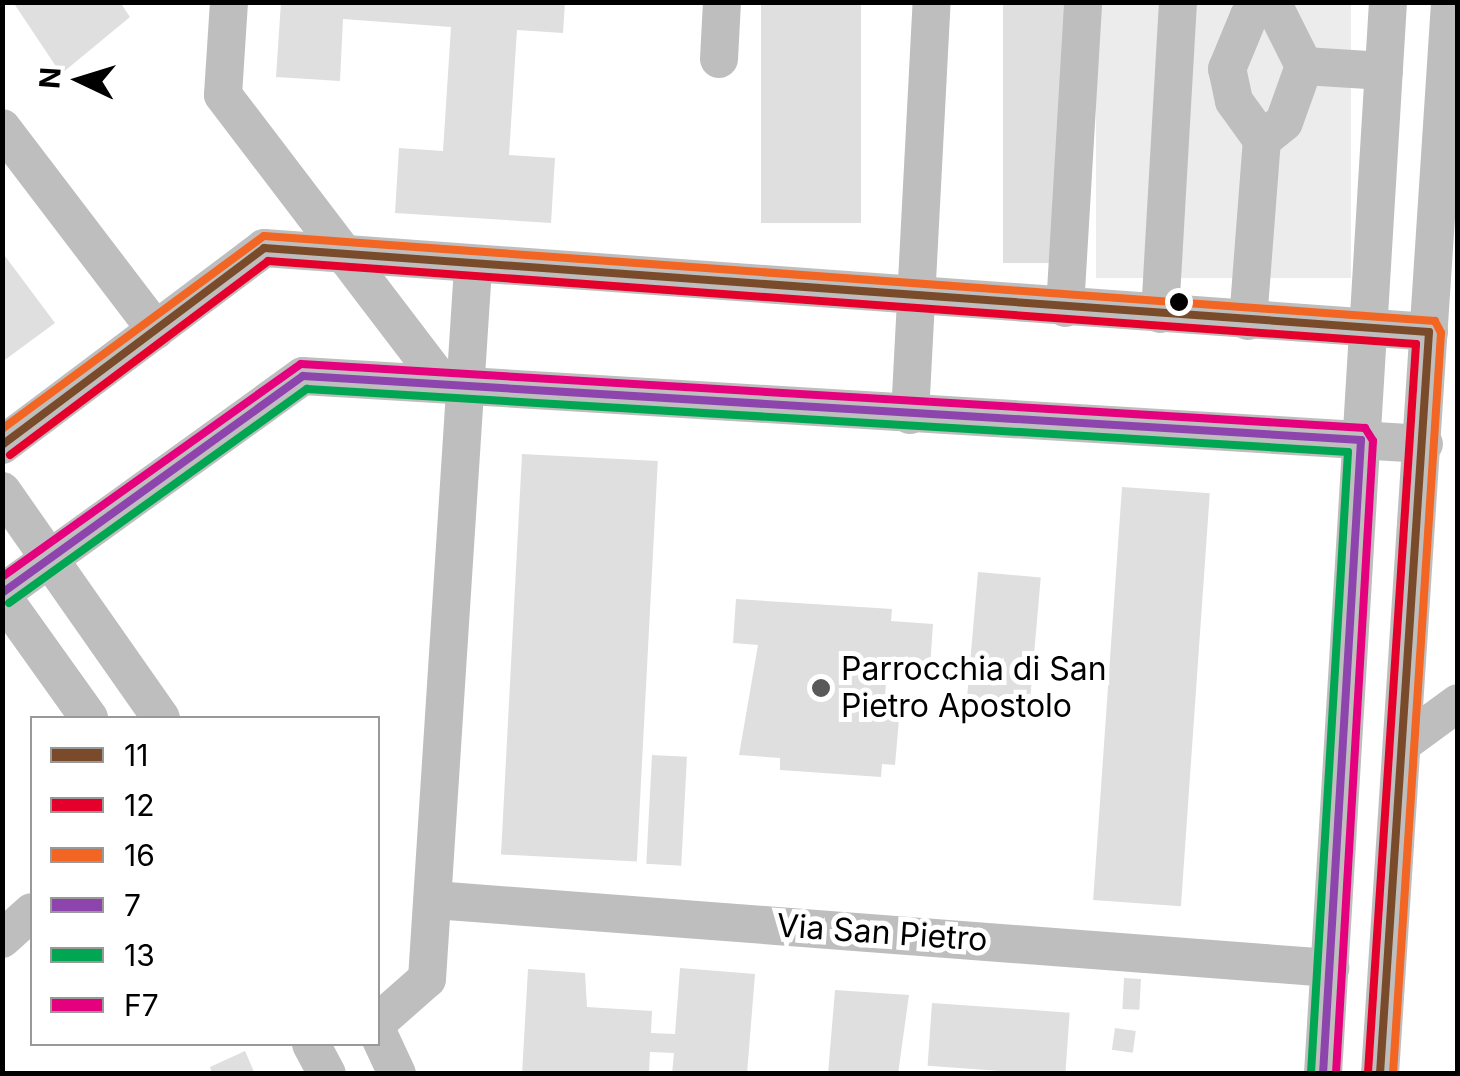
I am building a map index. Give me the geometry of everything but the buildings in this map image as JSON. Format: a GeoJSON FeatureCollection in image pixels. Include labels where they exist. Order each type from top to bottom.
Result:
{"type":"FeatureCollection","features":[{"type":"Feature","properties":{"kind":"street"},"geometry":{"type":"LineString","coordinates":[[230,2],[223,95],[338,256],[452,382]]}},
{"type":"Feature","properties":{"kind":"street"},"geometry":{"type":"LineString","coordinates":[[719,58],[722,2]]}},
{"type":"Feature","properties":{"kind":"street"},"geometry":{"type":"LineString","coordinates":[[910,415],[932,2]]}},
{"type":"Feature","properties":{"kind":"street"},"geometry":{"type":"LineString","coordinates":[[1065,308],[1084,2]]}},
{"type":"Feature","properties":{"kind":"street"},"geometry":{"type":"LineString","coordinates":[[1160,314],[1178,2]]}},
{"type":"Feature","properties":{"kind":"street"},"geometry":{"type":"LineString","coordinates":[[1248,320],[1262,140],[1234,101],[1227,69],[1248,16],[1269,2],[1304,66],[1284,122],[1262,140]]}},
{"type":"Feature","properties":{"kind":"street"},"geometry":{"type":"LineString","coordinates":[[1323,1074],[1388,2]]}},
{"type":"Feature","properties":{"kind":"street"},"geometry":{"type":"LineString","coordinates":[[1380,1074],[1450,2]]}},
{"type":"Feature","properties":{"kind":"street"},"geometry":{"type":"LineString","coordinates":[[1304,66],[1384,71]]}},
{"type":"Feature","properties":{"kind":"street"},"geometry":{"type":"LineString","coordinates":[[1175,68],[1227,69]]}},
{"type":"Feature","properties":{"kind":"street"},"geometry":{"type":"LineString","coordinates":[[2,128],[156,330]]}},
{"type":"Feature","properties":{"kind":"street"},"geometry":{"type":"LineString","coordinates":[[2,446],[264,248],[473,267],[1429,332]]}},
{"type":"Feature","properties":{"kind":"street"},"geometry":{"type":"LineString","coordinates":[[380,1020],[427,979],[434,900],[452,382],[473,267]]}},
{"type":"Feature","properties":{"kind":"street"},"geometry":{"type":"LineString","coordinates":[[88,716],[2,594],[304,376],[1424,444]]}},
{"type":"Feature","properties":{"kind":"street"},"geometry":{"type":"LineString","coordinates":[[2,490],[160,716]]}},
{"type":"Feature","properties":{"kind":"street"},"geometry":{"type":"LineString","coordinates":[[1402,744],[1458,704]]}},
{"type":"Feature","properties":{"kind":"street","name":"Via San Pietro"},"geometry":{"type":"LineString","coordinates":[[434,900],[1330,968]]}},
{"type":"Feature","properties":{"kind":"street"},"geometry":{"type":"LineString","coordinates":[[2,938],[30,914]]}},
{"type":"Feature","properties":{"kind":"street"},"geometry":{"type":"LineString","coordinates":[[380,1038],[397,1074]]}},
{"type":"Feature","properties":{"kind":"street"},"geometry":{"type":"LineString","coordinates":[[312,1046],[327,1074]]}},
{"type":"Feature","properties":{"kind":"shaded area"},"geometry":{"type":"Polygon","coordinates":[[[1096,3],[1351,3],[1351,278],[1096,278],[1096,3]]]}},
{"type":"Feature","properties":{"kind":"transit line","name":"16"},"geometry":{"type":"LineString","coordinates":[[2,429],[264,236],[1435,321],[1441,333],[1393,1074]]}},
{"type":"Feature","properties":{"kind":"transit line","name":"11"},"geometry":{"type":"LineString","coordinates":[[2,445],[264,248],[1429,332],[1380,1074]]}},
{"type":"Feature","properties":{"kind":"transit line","name":"12"},"geometry":{"type":"LineString","coordinates":[[10,455],[268,261],[1416,344],[1368,1073]]}},
{"type":"Feature","properties":{"kind":"transit line","name":"F7"},"geometry":{"type":"LineString","coordinates":[[2,577],[301,364],[1365,428],[1373,441],[1336,1074]]}},
{"type":"Feature","properties":{"kind":"transit line","name":"7"},"geometry":{"type":"LineString","coordinates":[[2,593],[303,376],[1361,440],[1323,1074]]}},
{"type":"Feature","properties":{"kind":"transit line","name":"13"},"geometry":{"type":"LineString","coordinates":[[9,603],[307,389],[1348,452],[1311,1073]]}},
{"type":"Feature","properties":{"kind":"place","name":"Parrocchia di San Pietro Apostolo"},"geometry":{"type":"Point","coordinates":[821,688]}}]}
